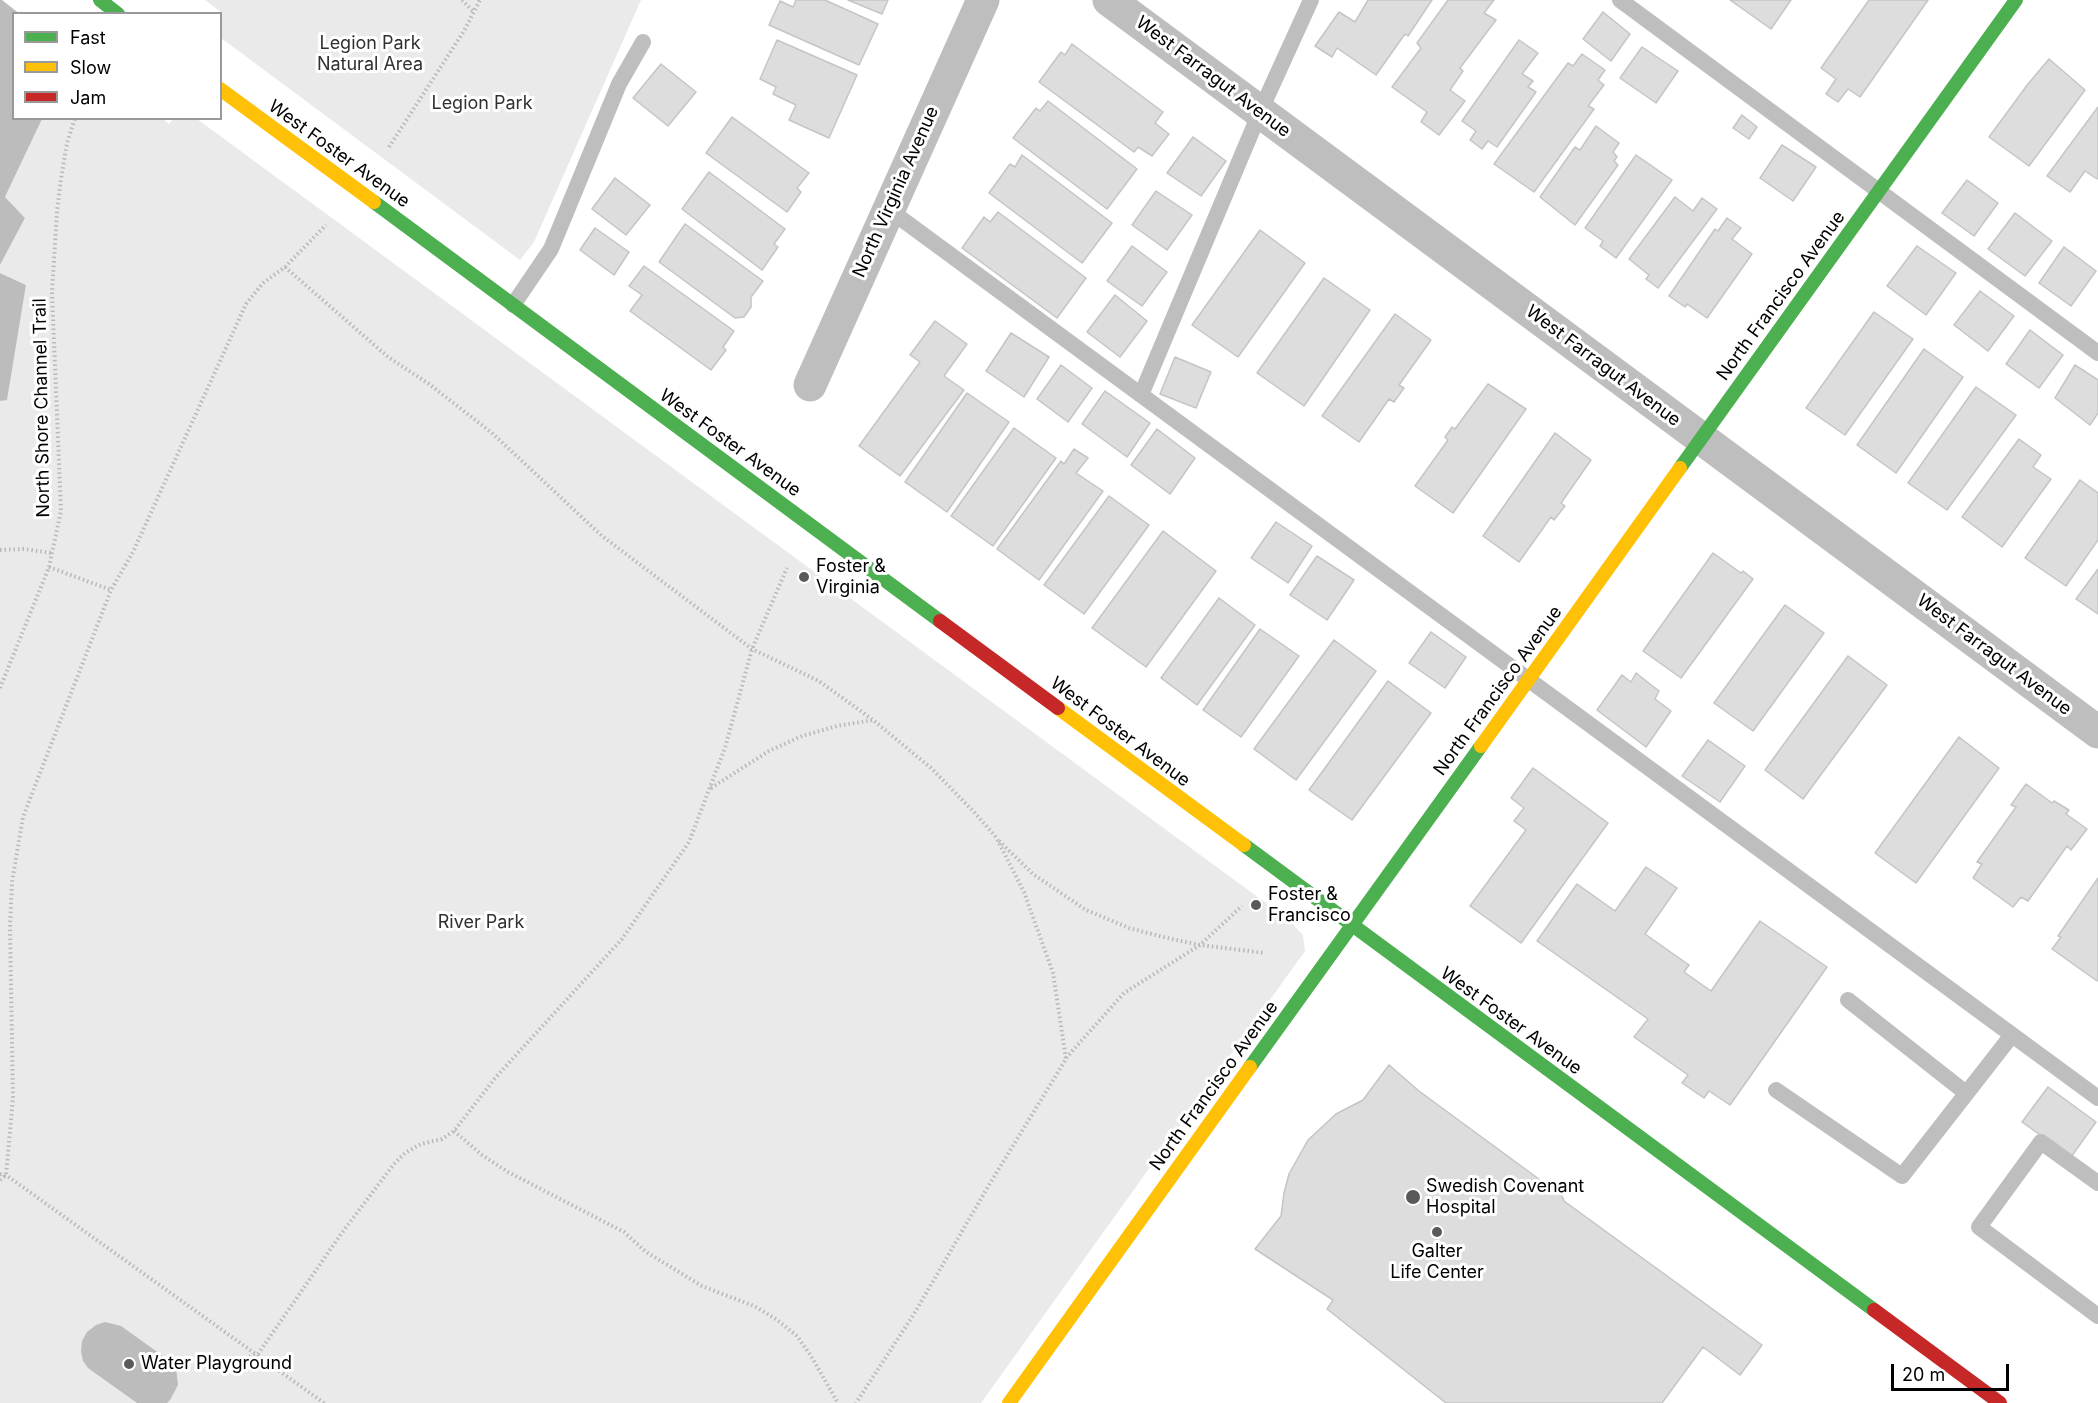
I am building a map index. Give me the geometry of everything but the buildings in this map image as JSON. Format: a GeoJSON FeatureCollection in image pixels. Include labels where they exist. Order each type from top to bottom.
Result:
{"type":"FeatureCollection","features":[{"type":"Feature","properties":{"kind":"main road"},"geometry":{"type":"LineString","coordinates":[[100,0],[115,12]]}},
{"type":"Feature","properties":{"kind":"main road","name":"North Francisco Avenue"},"geometry":{"type":"LineString","coordinates":[[1009,1403],[2016,0]]}},
{"type":"Feature","properties":{"kind":"main road","name":"West Foster Avenue"},"geometry":{"type":"LineString","coordinates":[[222,90],[2000,1403]]}},
{"type":"Feature","properties":{"kind":"street","name":"North Virginia Avenue"},"geometry":{"type":"LineString","coordinates":[[810,385],[983,0]]}},
{"type":"Feature","properties":{"kind":"street","name":"West Farragut Avenue"},"geometry":{"type":"LineString","coordinates":[[1109,0],[2098,732]]}},
{"type":"Feature","properties":{"kind":"lane"},"geometry":{"type":"LineString","coordinates":[[1141,395],[1260,112],[1311,0]]}},
{"type":"Feature","properties":{"kind":"lane"},"geometry":{"type":"LineString","coordinates":[[1620,0],[2098,353]]}},
{"type":"Feature","properties":{"kind":"lane"},"geometry":{"type":"LineString","coordinates":[[513,305],[551,249],[619,84],[643,42]]}},
{"type":"Feature","properties":{"kind":"lane"},"geometry":{"type":"LineString","coordinates":[[888,209],[2098,1098]]}},
{"type":"Feature","properties":{"kind":"lane"},"geometry":{"type":"LineString","coordinates":[[1848,1000],[1966,1093]]}},
{"type":"Feature","properties":{"kind":"lane"},"geometry":{"type":"LineString","coordinates":[[1776,1090],[1902,1176],[2012,1035]]}},
{"type":"Feature","properties":{"kind":"lane"},"geometry":{"type":"LineString","coordinates":[[2098,1183],[2041,1142],[1979,1227],[2098,1316]]}},
{"type":"Feature","properties":{"kind":"path"},"geometry":{"type":"LineString","coordinates":[[462,0],[474,12]]}},
{"type":"Feature","properties":{"kind":"path"},"geometry":{"type":"LineString","coordinates":[[389,147],[464,31],[480,0]]}},
{"type":"Feature","properties":{"kind":"path","name":"North Shore Channel Trail"},"geometry":{"type":"LineString","coordinates":[[0,688],[49,567],[61,511],[52,293],[61,178],[67,143],[74,120]]}},
{"type":"Feature","properties":{"kind":"path"},"geometry":{"type":"LineString","coordinates":[[0,1180],[6,1175],[14,1098],[10,927],[12,882],[23,817],[111,590],[133,552],[246,304],[263,284],[285,267],[326,225]]}},
{"type":"Feature","properties":{"kind":"path"},"geometry":{"type":"LineString","coordinates":[[285,267],[388,357],[429,384],[492,433],[602,536],[752,649],[819,681],[873,720],[931,768],[1033,874],[1086,910],[1129,928],[1200,945],[1265,953]]}},
{"type":"Feature","properties":{"kind":"path"},"geometry":{"type":"LineString","coordinates":[[0,550],[24,549],[52,553]]}},
{"type":"Feature","properties":{"kind":"path"},"geometry":{"type":"LineString","coordinates":[[49,567],[111,590]]}},
{"type":"Feature","properties":{"kind":"path"},"geometry":{"type":"LineString","coordinates":[[211,1370],[258,1354],[341,1234],[394,1164],[421,1144],[442,1139],[454,1131],[496,1077],[622,939],[689,842],[725,748],[752,649],[787,568]]}},
{"type":"Feature","properties":{"kind":"path"},"geometry":{"type":"LineString","coordinates":[[710,788],[769,751],[802,736],[837,726],[873,720]]}},
{"type":"Feature","properties":{"kind":"path"},"geometry":{"type":"LineString","coordinates":[[996,837],[1024,892],[1053,973],[1066,1059]]}},
{"type":"Feature","properties":{"kind":"path"},"geometry":{"type":"LineString","coordinates":[[856,1403],[914,1314],[1066,1059],[1124,993],[1200,945],[1242,906]]}},
{"type":"Feature","properties":{"kind":"path"},"geometry":{"type":"LineString","coordinates":[[454,1131],[482,1155],[508,1172],[624,1232],[646,1252],[702,1286],[754,1306],[776,1319],[797,1336],[838,1403]]}},
{"type":"Feature","properties":{"kind":"path"},"geometry":{"type":"LineString","coordinates":[[0,1174],[6,1175],[324,1403]]}},
{"type":"Feature","properties":{"kind":"green space","name":"Legion Park"},"geometry":{"type":"Polygon","coordinates":[[[205,0],[641,0],[534,242],[520,260],[222,39],[221,12],[205,0]]]}},
{"type":"Feature","properties":{"kind":"green space","name":"River Park"},"geometry":{"type":"Polygon","coordinates":[[[42,120],[164,120],[169,124],[172,120],[198,120],[1289,920],[1303,935],[1305,951],[981,1403],[0,1403],[0,401],[7,399],[26,285],[0,273],[0,265],[25,218],[5,197],[42,120]]]}},
{"type":"Feature","properties":{"kind":"shaded area"},"geometry":{"type":"Polygon","coordinates":[[[0,0],[65,0],[59,12],[12,12],[12,120],[42,120],[5,197],[25,218],[0,265],[0,0]]]}},
{"type":"Feature","properties":{"kind":"shaded area"},"geometry":{"type":"Polygon","coordinates":[[[0,273],[26,285],[7,400],[0,401],[0,273]]]}},
{"type":"Feature","properties":{"kind":"shaded area","name":"Water Playground"},"geometry":{"type":"Polygon","coordinates":[[[105,1322],[121,1326],[170,1361],[176,1368],[178,1385],[167,1403],[137,1403],[88,1368],[83,1361],[82,1341],[87,1332],[105,1322]]]}},
{"type":"Feature","properties":{"kind":"pier"},"geometry":{"type":"Polygon","coordinates":[[[2,0],[68,0],[63,12],[17,12],[2,0]]]}},
{"type":"Feature","properties":{"kind":"traffic: fast"},"geometry":{"type":"LineString","coordinates":[[100,0],[115,12]]}},
{"type":"Feature","properties":{"kind":"traffic: fast"},"geometry":{"type":"LineString","coordinates":[[1680,468],[2016,0]]}},
{"type":"Feature","properties":{"kind":"traffic: fast"},"geometry":{"type":"LineString","coordinates":[[374,202],[940,621]]}},
{"type":"Feature","properties":{"kind":"traffic: fast"},"geometry":{"type":"LineString","coordinates":[[1250,1067],[1481,746]]}},
{"type":"Feature","properties":{"kind":"traffic: fast"},"geometry":{"type":"LineString","coordinates":[[1244,845],[1874,1310]]}},
{"type":"Feature","properties":{"kind":"traffic: slow"},"geometry":{"type":"LineString","coordinates":[[222,90],[374,202]]}},
{"type":"Feature","properties":{"kind":"traffic: slow"},"geometry":{"type":"LineString","coordinates":[[1481,746],[1680,468]]}},
{"type":"Feature","properties":{"kind":"traffic: slow"},"geometry":{"type":"LineString","coordinates":[[1058,708],[1244,845]]}},
{"type":"Feature","properties":{"kind":"traffic: slow"},"geometry":{"type":"LineString","coordinates":[[1009,1403],[1250,1067]]}},
{"type":"Feature","properties":{"kind":"traffic: jam"},"geometry":{"type":"LineString","coordinates":[[940,621],[1058,708]]}},
{"type":"Feature","properties":{"kind":"traffic: jam"},"geometry":{"type":"LineString","coordinates":[[1874,1310],[2000,1403]]}},
{"type":"Feature","properties":{"kind":"place","name":"Foster & Virginia"},"geometry":{"type":"Point","coordinates":[804,577]}},
{"type":"Feature","properties":{"kind":"place","name":"Foster & Francisco"},"geometry":{"type":"Point","coordinates":[1256,905]}},
{"type":"Feature","properties":{"kind":"place","name":"Swedish Covenant Hospital"},"geometry":{"type":"Point","coordinates":[1413,1197]}},
{"type":"Feature","properties":{"kind":"place","name":"Galter Life Center"},"geometry":{"type":"Point","coordinates":[1437,1232]}},
{"type":"Feature","properties":{"kind":"place","name":"Water Playground"},"geometry":{"type":"Point","coordinates":[129,1364]}},
{"type":"Feature","properties":{"kind":"park label","name":"Legion Park Natural Area"},"geometry":{"type":"Point","coordinates":[370,54]}}]}
